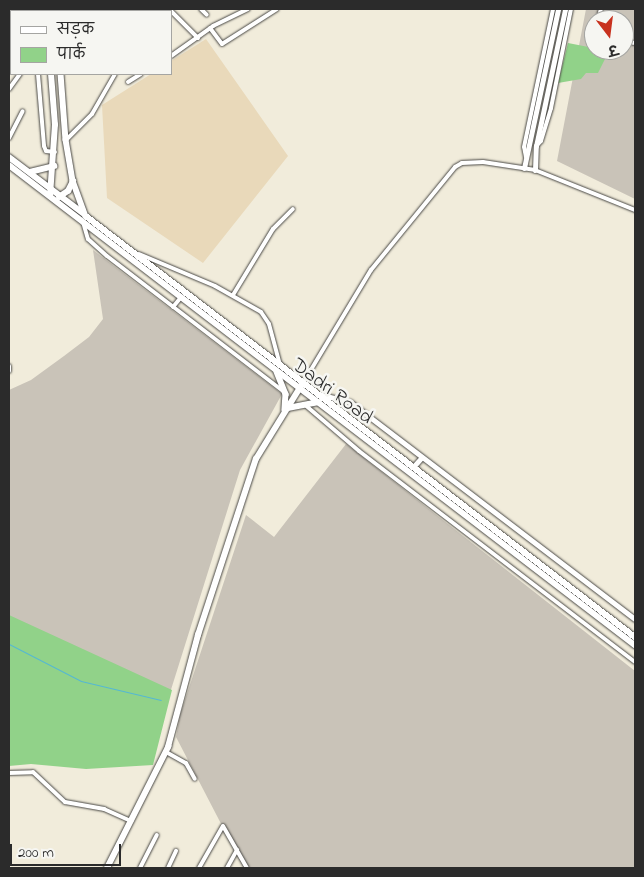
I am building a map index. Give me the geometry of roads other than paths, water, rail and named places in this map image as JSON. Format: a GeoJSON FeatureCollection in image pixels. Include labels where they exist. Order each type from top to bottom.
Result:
{"type":"FeatureCollection","features":[{"type":"Feature","properties":{"kind":"main road"},"geometry":{"type":"LineString","coordinates":[[51,75],[54,166],[51,198],[61,196],[73,181]]}},
{"type":"Feature","properties":{"kind":"main road"},"geometry":{"type":"LineString","coordinates":[[61,75],[66,140],[73,181],[84,217]]}},
{"type":"Feature","properties":{"kind":"main road","name":"Dadri Road"},"geometry":{"type":"LineString","coordinates":[[9,157],[52,188],[179,300],[278,367]]}},
{"type":"Feature","properties":{"kind":"main road","name":"Dadri Road"},"geometry":{"type":"LineString","coordinates":[[9,165],[51,198],[84,217],[131,251],[301,385],[318,402],[635,645]]}},
{"type":"Feature","properties":{"kind":"main road"},"geometry":{"type":"LineString","coordinates":[[30,172],[54,166]]}},
{"type":"Feature","properties":{"kind":"main road"},"geometry":{"type":"LineString","coordinates":[[278,367],[286,394],[286,410]]}},
{"type":"Feature","properties":{"kind":"main road"},"geometry":{"type":"LineString","coordinates":[[107,868],[166,752],[198,636],[252,468],[301,385]]}},
{"type":"Feature","properties":{"kind":"main road","name":"Dadri Road"},"geometry":{"type":"LineString","coordinates":[[301,385],[318,394],[635,637]]}},
{"type":"Feature","properties":{"kind":"main road"},"geometry":{"type":"LineString","coordinates":[[286,410],[303,404],[318,402]]}},
{"type":"Feature","properties":{"kind":"street"},"geometry":{"type":"LineString","coordinates":[[201,9],[207,15]]}},
{"type":"Feature","properties":{"kind":"street"},"geometry":{"type":"LineString","coordinates":[[172,55],[210,28],[248,9]]}},
{"type":"Feature","properties":{"kind":"street"},"geometry":{"type":"LineString","coordinates":[[210,28],[222,44],[277,9]]}},
{"type":"Feature","properties":{"kind":"street"},"geometry":{"type":"LineString","coordinates":[[526,157],[524,147],[553,9]]}},
{"type":"Feature","properties":{"kind":"street"},"geometry":{"type":"LineString","coordinates":[[524,168],[558,9]]}},
{"type":"Feature","properties":{"kind":"street"},"geometry":{"type":"LineString","coordinates":[[535,170],[536,146],[565,9]]}},
{"type":"Feature","properties":{"kind":"street"},"geometry":{"type":"LineString","coordinates":[[536,146],[541,141],[550,108],[571,9]]}},
{"type":"Feature","properties":{"kind":"street"},"geometry":{"type":"LineString","coordinates":[[172,12],[198,38]]}},
{"type":"Feature","properties":{"kind":"street"},"geometry":{"type":"LineString","coordinates":[[9,89],[19,75]]}},
{"type":"Feature","properties":{"kind":"street"},"geometry":{"type":"LineString","coordinates":[[38,75],[44,146],[46,151],[54,152]]}},
{"type":"Feature","properties":{"kind":"street"},"geometry":{"type":"LineString","coordinates":[[66,140],[92,114],[114,75]]}},
{"type":"Feature","properties":{"kind":"street"},"geometry":{"type":"LineString","coordinates":[[128,82],[139,75]]}},
{"type":"Feature","properties":{"kind":"street"},"geometry":{"type":"LineString","coordinates":[[9,138],[23,111]]}},
{"type":"Feature","properties":{"kind":"street"},"geometry":{"type":"LineString","coordinates":[[301,385],[371,270],[455,167],[472,161],[535,170],[635,210]]}},
{"type":"Feature","properties":{"kind":"street"},"geometry":{"type":"LineString","coordinates":[[232,295],[273,229],[293,209]]}},
{"type":"Feature","properties":{"kind":"street"},"geometry":{"type":"LineString","coordinates":[[84,217],[88,240],[172,308],[286,394]]}},
{"type":"Feature","properties":{"kind":"street"},"geometry":{"type":"LineString","coordinates":[[131,251],[232,295],[264,315],[278,367]]}},
{"type":"Feature","properties":{"kind":"street"},"geometry":{"type":"LineString","coordinates":[[172,308],[179,300]]}},
{"type":"Feature","properties":{"kind":"street"},"geometry":{"type":"LineString","coordinates":[[9,366],[9,371]]}},
{"type":"Feature","properties":{"kind":"street"},"geometry":{"type":"LineString","coordinates":[[318,394],[350,402],[635,620]]}},
{"type":"Feature","properties":{"kind":"street"},"geometry":{"type":"LineString","coordinates":[[303,404],[359,451],[635,662]]}},
{"type":"Feature","properties":{"kind":"street"},"geometry":{"type":"LineString","coordinates":[[413,467],[422,457]]}},
{"type":"Feature","properties":{"kind":"street"},"geometry":{"type":"LineString","coordinates":[[166,752],[186,763],[195,779]]}},
{"type":"Feature","properties":{"kind":"street"},"geometry":{"type":"LineString","coordinates":[[9,773],[30,771],[65,802],[104,809],[131,821]]}},
{"type":"Feature","properties":{"kind":"street"},"geometry":{"type":"LineString","coordinates":[[199,868],[222,826],[246,868]]}},
{"type":"Feature","properties":{"kind":"street"},"geometry":{"type":"LineString","coordinates":[[140,868],[157,836]]}},
{"type":"Feature","properties":{"kind":"street"},"geometry":{"type":"LineString","coordinates":[[227,868],[237,850]]}},
{"type":"Feature","properties":{"kind":"street"},"geometry":{"type":"LineString","coordinates":[[168,868],[176,851]]}},
{"type":"Feature","properties":{"kind":"waterway"},"geometry":{"type":"LineString","coordinates":[[9,644],[81,681],[161,700]]}}]}
